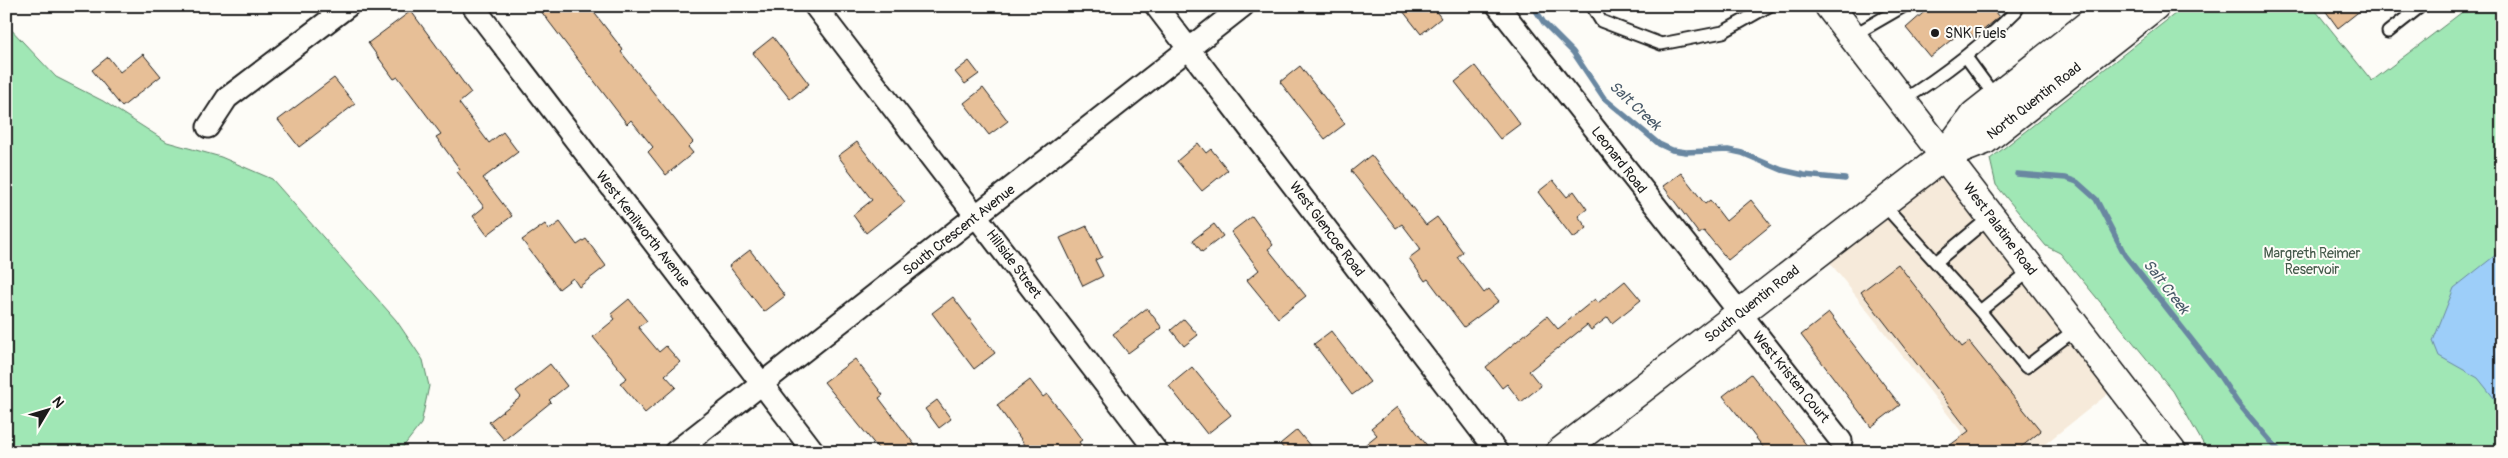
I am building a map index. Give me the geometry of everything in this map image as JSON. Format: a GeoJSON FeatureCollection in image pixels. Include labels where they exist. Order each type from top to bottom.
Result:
{"type":"FeatureCollection","features":[{"type":"Feature","properties":{"kind":"main road","name":"West Palatine Road"},"geometry":{"type":"LineString","coordinates":[[1829,6],[2076,329],[2164,449]]}},
{"type":"Feature","properties":{"kind":"main road","name":"North Quentin Road"},"geometry":{"type":"LineString","coordinates":[[1944,156],[1974,115],[2112,6]]}},
{"type":"Feature","properties":{"kind":"main road","name":"North Quentin Road"},"geometry":{"type":"LineString","coordinates":[[1944,156],[1986,140],[2155,6]]}},
{"type":"Feature","properties":{"kind":"main road","name":"South Quentin Road"},"geometry":{"type":"LineString","coordinates":[[1560,452],[1944,156]]}},
{"type":"Feature","properties":{"kind":"street"},"geometry":{"type":"LineString","coordinates":[[208,128],[227,98],[348,6]]}},
{"type":"Feature","properties":{"kind":"street","name":"West Kenilworth Avenue"},"geometry":{"type":"LineString","coordinates":[[472,6],[814,452]]}},
{"type":"Feature","properties":{"kind":"street","name":"Hillside Street"},"geometry":{"type":"LineString","coordinates":[[815,6],[1156,452]]}},
{"type":"Feature","properties":{"kind":"street","name":"West Glencoe Road"},"geometry":{"type":"LineString","coordinates":[[1156,6],[1497,452]]}},
{"type":"Feature","properties":{"kind":"street","name":"South Crescent Avenue"},"geometry":{"type":"LineString","coordinates":[[675,452],[1243,6]]}},
{"type":"Feature","properties":{"kind":"street","name":"Leonard Road"},"geometry":{"type":"LineString","coordinates":[[1498,6],[1740,314]]}},
{"type":"Feature","properties":{"kind":"street","name":"West Kristen Court"},"geometry":{"type":"LineString","coordinates":[[1740,314],[1841,441]]}},
{"type":"Feature","properties":{"kind":"lane"},"geometry":{"type":"LineString","coordinates":[[1592,6],[1601,20],[1661,44],[1723,32],[1769,6]]}},
{"type":"Feature","properties":{"kind":"lane"},"geometry":{"type":"LineString","coordinates":[[1852,36],[1904,6]]}},
{"type":"Feature","properties":{"kind":"lane"},"geometry":{"type":"LineString","coordinates":[[1902,101],[1946,74],[2016,11],[2014,6]]}},
{"type":"Feature","properties":{"kind":"lane"},"geometry":{"type":"LineString","coordinates":[[2388,32],[2421,6]]}},
{"type":"Feature","properties":{"kind":"lane"},"geometry":{"type":"LineString","coordinates":[[1966,57],[1996,98]]}},
{"type":"Feature","properties":{"kind":"lane"},"geometry":{"type":"LineString","coordinates":[[1883,204],[1980,311],[2026,367],[2076,329]]}},
{"type":"Feature","properties":{"kind":"lane"},"geometry":{"type":"LineString","coordinates":[[1936,262],[1990,217]]}},
{"type":"Feature","properties":{"kind":"lane"},"geometry":{"type":"LineString","coordinates":[[1980,311],[2031,270]]}},
{"type":"Feature","properties":{"kind":"shaded area"},"geometry":{"type":"Polygon","coordinates":[[[1944,156],[2119,385],[2035,452],[1977,452],[1821,251],[1944,156]]]}},
{"type":"Feature","properties":{"kind":"green space","name":"Margreth Reimer Reservoir"},"geometry":{"type":"Polygon","coordinates":[[[2185,6],[2312,6],[2372,81],[2470,6],[2502,6],[2502,452],[2208,452],[2173,391],[2060,253],[2046,246],[1996,185],[1990,159],[2185,6]]]}},
{"type":"Feature","properties":{"kind":"green space"},"geometry":{"type":"Polygon","coordinates":[[[6,24],[56,77],[103,101],[167,142],[221,157],[272,179],[396,320],[423,360],[429,386],[421,424],[399,452],[6,452],[6,24]]]}},
{"type":"Feature","properties":{"kind":"water"},"geometry":{"type":"Polygon","coordinates":[[[2502,250],[2502,408],[2478,378],[2439,356],[2433,341],[2454,288],[2502,250]]]}},
{"type":"Feature","properties":{"kind":"building"},"geometry":{"type":"Polygon","coordinates":[[[537,6],[589,6],[623,50],[621,52],[693,142],[688,147],[693,153],[666,175],[648,152],[653,147],[631,120],[627,124],[537,6]]]}},
{"type":"Feature","properties":{"kind":"building"},"geometry":{"type":"Polygon","coordinates":[[[1399,6],[1432,6],[1441,18],[1421,34],[1399,6]]]}},
{"type":"Feature","properties":{"kind":"building","name":"SNK Fuels"},"geometry":{"type":"Polygon","coordinates":[[[1931,6],[1990,6],[1999,17],[1974,38],[1966,28],[1930,57],[1906,28],[1931,6]]]}},
{"type":"Feature","properties":{"kind":"building"},"geometry":{"type":"Polygon","coordinates":[[[2322,6],[2366,6],[2338,28],[2322,6]]]}},
{"type":"Feature","properties":{"kind":"building"},"geometry":{"type":"Polygon","coordinates":[[[411,11],[471,93],[459,103],[489,143],[503,132],[518,152],[483,178],[512,216],[487,235],[473,216],[484,207],[457,172],[460,169],[436,137],[441,134],[398,77],[394,79],[368,43],[411,11]]]}},
{"type":"Feature","properties":{"kind":"building"},"geometry":{"type":"Polygon","coordinates":[[[773,37],[809,84],[790,99],[753,53],[773,37]]]}},
{"type":"Feature","properties":{"kind":"building"},"geometry":{"type":"Polygon","coordinates":[[[143,54],[161,76],[122,107],[92,70],[108,57],[120,72],[143,54]]]}},
{"type":"Feature","properties":{"kind":"building"},"geometry":{"type":"Polygon","coordinates":[[[969,61],[979,74],[965,84],[955,72],[969,61]]]}},
{"type":"Feature","properties":{"kind":"building"},"geometry":{"type":"Polygon","coordinates":[[[1300,66],[1345,124],[1325,139],[1280,82],[1300,66]]]}},
{"type":"Feature","properties":{"kind":"building"},"geometry":{"type":"Polygon","coordinates":[[[1475,66],[1520,124],[1500,139],[1455,82],[1475,66]]]}},
{"type":"Feature","properties":{"kind":"building"},"geometry":{"type":"Polygon","coordinates":[[[334,78],[355,104],[299,147],[278,120],[334,78]]]}},
{"type":"Feature","properties":{"kind":"building"},"geometry":{"type":"Polygon","coordinates":[[[983,88],[1008,121],[989,135],[964,103],[983,88]]]}},
{"type":"Feature","properties":{"kind":"building"},"geometry":{"type":"Polygon","coordinates":[[[857,142],[905,202],[866,233],[853,215],[872,200],[838,156],[857,142]]]}},
{"type":"Feature","properties":{"kind":"building"},"geometry":{"type":"Polygon","coordinates":[[[1198,143],[1206,153],[1211,149],[1228,170],[1202,191],[1177,161],[1198,143]]]}},
{"type":"Feature","properties":{"kind":"building"},"geometry":{"type":"Polygon","coordinates":[[[1371,155],[1426,225],[1437,217],[1463,252],[1457,257],[1484,293],[1489,289],[1499,301],[1464,327],[1428,279],[1425,281],[1409,258],[1421,249],[1402,224],[1396,228],[1351,171],[1371,155]]]}},
{"type":"Feature","properties":{"kind":"building"},"geometry":{"type":"Polygon","coordinates":[[[1681,173],[1705,204],[1710,200],[1726,221],[1751,200],[1771,225],[1728,260],[1704,231],[1699,234],[1663,186],[1681,173]]]}},
{"type":"Feature","properties":{"kind":"building"},"geometry":{"type":"Polygon","coordinates":[[[1553,180],[1567,197],[1574,191],[1587,209],[1578,216],[1587,228],[1573,238],[1538,192],[1553,180]]]}},
{"type":"Feature","properties":{"kind":"building"},"geometry":{"type":"Polygon","coordinates":[[[1252,216],[1273,245],[1268,249],[1306,296],[1278,318],[1247,280],[1259,270],[1231,232],[1252,216]]]}},
{"type":"Feature","properties":{"kind":"building"},"geometry":{"type":"Polygon","coordinates":[[[560,222],[577,245],[586,239],[606,266],[579,287],[573,278],[559,289],[522,240],[545,224],[549,230],[560,222]]]}},
{"type":"Feature","properties":{"kind":"building"},"geometry":{"type":"Polygon","coordinates":[[[1214,224],[1223,236],[1202,252],[1193,240],[1214,224]]]}},
{"type":"Feature","properties":{"kind":"building"},"geometry":{"type":"Polygon","coordinates":[[[1087,226],[1102,257],[1095,260],[1103,276],[1083,286],[1060,238],[1087,226]]]}},
{"type":"Feature","properties":{"kind":"building"},"geometry":{"type":"Polygon","coordinates":[[[750,250],[785,296],[764,312],[729,266],[750,250]]]}},
{"type":"Feature","properties":{"kind":"building"},"geometry":{"type":"Polygon","coordinates":[[[1898,264],[1962,347],[1969,342],[2041,431],[2015,452],[1941,452],[1969,431],[1861,292],[1898,264]]]}},
{"type":"Feature","properties":{"kind":"building"},"geometry":{"type":"Polygon","coordinates":[[[1625,281],[1641,300],[1612,323],[1608,317],[1591,330],[1587,325],[1529,371],[1541,386],[1521,402],[1507,384],[1502,388],[1486,367],[1547,316],[1558,329],[1595,299],[1598,303],[1625,281]]]}},
{"type":"Feature","properties":{"kind":"building"},"geometry":{"type":"Polygon","coordinates":[[[953,297],[995,353],[974,369],[932,313],[953,297]]]}},
{"type":"Feature","properties":{"kind":"building"},"geometry":{"type":"Polygon","coordinates":[[[629,299],[647,321],[638,327],[659,352],[666,346],[680,362],[665,375],[676,387],[645,413],[620,383],[627,378],[593,337],[615,319],[611,314],[629,299]]]}},
{"type":"Feature","properties":{"kind":"building"},"geometry":{"type":"Polygon","coordinates":[[[1147,308],[1162,328],[1128,353],[1113,334],[1147,308]]]}},
{"type":"Feature","properties":{"kind":"building"},"geometry":{"type":"Polygon","coordinates":[[[1829,313],[1900,405],[1871,427],[1801,335],[1829,313]]]}},
{"type":"Feature","properties":{"kind":"building"},"geometry":{"type":"Polygon","coordinates":[[[1184,319],[1198,335],[1184,346],[1171,330],[1184,319]]]}},
{"type":"Feature","properties":{"kind":"building"},"geometry":{"type":"Polygon","coordinates":[[[1331,331],[1370,382],[1352,395],[1314,344],[1331,331]]]}},
{"type":"Feature","properties":{"kind":"building"},"geometry":{"type":"Polygon","coordinates":[[[855,359],[883,395],[879,398],[920,452],[881,452],[824,382],[855,359]]]}},
{"type":"Feature","properties":{"kind":"building"},"geometry":{"type":"Polygon","coordinates":[[[550,364],[567,386],[549,400],[551,402],[504,440],[489,422],[521,397],[516,391],[550,364]]]}},
{"type":"Feature","properties":{"kind":"building"},"geometry":{"type":"Polygon","coordinates":[[[1192,367],[1231,415],[1207,434],[1169,386],[1192,367]]]}},
{"type":"Feature","properties":{"kind":"building"},"geometry":{"type":"Polygon","coordinates":[[[1751,374],[1812,452],[1767,452],[1723,396],[1751,374]]]}},
{"type":"Feature","properties":{"kind":"building"},"geometry":{"type":"Polygon","coordinates":[[[1030,380],[1043,397],[1047,394],[1069,422],[1082,440],[1079,442],[1086,452],[1030,452],[997,405],[1030,380]]]}},
{"type":"Feature","properties":{"kind":"building"},"geometry":{"type":"Polygon","coordinates":[[[937,400],[951,419],[939,428],[925,409],[937,400]]]}},
{"type":"Feature","properties":{"kind":"building"},"geometry":{"type":"Polygon","coordinates":[[[1397,407],[1432,452],[1356,452],[1377,435],[1371,428],[1397,407]]]}},
{"type":"Feature","properties":{"kind":"building"},"geometry":{"type":"Polygon","coordinates":[[[1297,430],[1315,452],[1286,452],[1280,444],[1297,430]]]}},
{"type":"Feature","properties":{"kind":"waterway","name":"Salt Creek"},"geometry":{"type":"LineString","coordinates":[[1533,6],[1544,23],[1573,52],[1604,98],[1659,144],[1672,150],[1686,152],[1728,150],[1742,153],[1782,170],[1804,175],[1845,179]]}},
{"type":"Feature","properties":{"kind":"waterway","name":"Salt Creek"},"geometry":{"type":"LineString","coordinates":[[2017,174],[2066,178],[2077,182],[2096,199],[2125,255],[2217,372],[2237,402],[2280,452]]}},
{"type":"Feature","properties":{"kind":"place","name":"SNK Fuels"},"geometry":{"type":"Point","coordinates":[1935,33]}}]}
